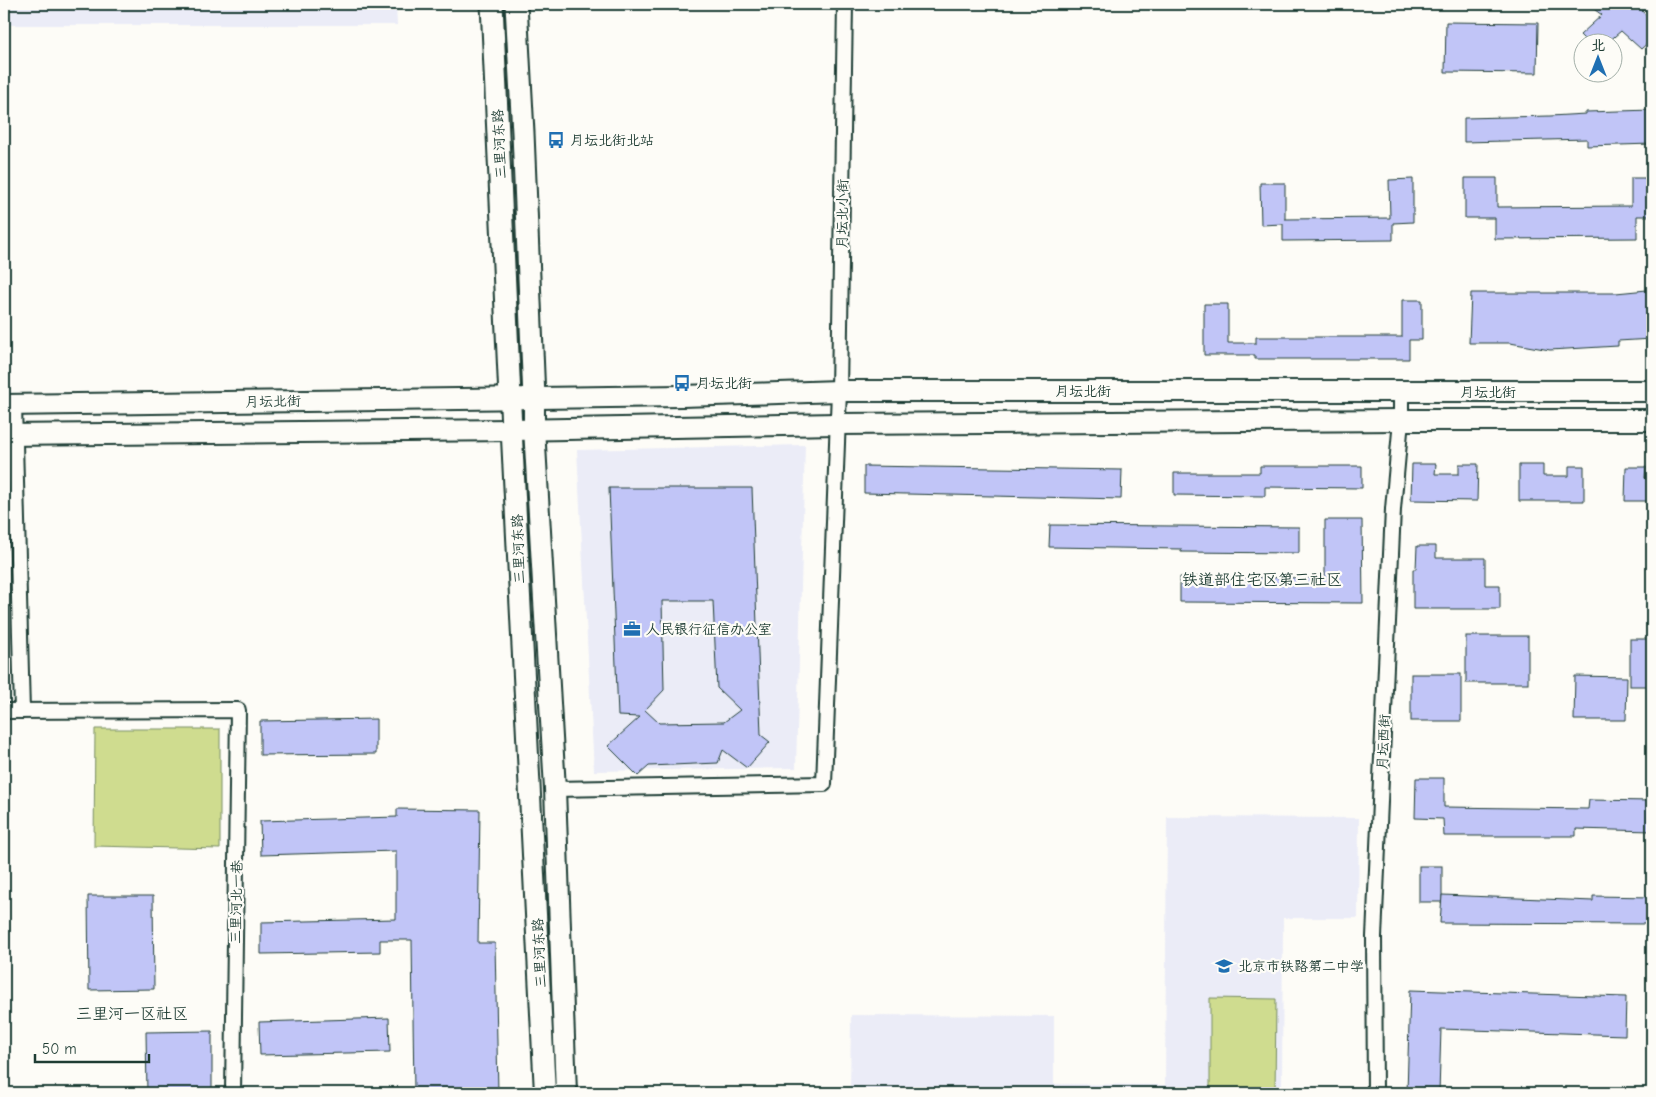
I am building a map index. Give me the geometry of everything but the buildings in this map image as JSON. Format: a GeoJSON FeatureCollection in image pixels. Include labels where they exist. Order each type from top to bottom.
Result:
{"type":"FeatureCollection","features":[{"type":"Feature","properties":{"kind":"main road","name":"三里河东路"},"geometry":{"type":"LineString","coordinates":[[492,4],[545,1093]]}},
{"type":"Feature","properties":{"kind":"main road","name":"三里河东路"},"geometry":{"type":"LineString","coordinates":[[516,4],[524,133],[534,428],[555,789],[566,1093]]}},
{"type":"Feature","properties":{"kind":"main road","name":"月坛北街"},"geometry":{"type":"LineString","coordinates":[[9,405],[534,398],[839,391],[1652,391]]}},
{"type":"Feature","properties":{"kind":"main road","name":"月坛北街"},"geometry":{"type":"LineString","coordinates":[[9,435],[513,430],[534,428],[838,424],[1652,420]]}},
{"type":"Feature","properties":{"kind":"street","name":"月坛北小街"},"geometry":{"type":"LineString","coordinates":[[555,789],[824,784],[839,391],[845,4]]}},
{"type":"Feature","properties":{"kind":"street","name":"月坛西街"},"geometry":{"type":"LineString","coordinates":[[1375,1093],[1374,927],[1393,509],[1401,420],[1401,392]]}},
{"type":"Feature","properties":{"kind":"street"},"geometry":{"type":"LineString","coordinates":[[4,711],[22,711],[9,405]]}},
{"type":"Feature","properties":{"kind":"street","name":"三里河北一巷"},"geometry":{"type":"LineString","coordinates":[[22,711],[238,710],[233,1093]]}},
{"type":"Feature","properties":{"kind":"shaded area"},"geometry":{"type":"Polygon","coordinates":[[[4,4],[396,4],[397,25],[4,25],[4,4]]]}},
{"type":"Feature","properties":{"kind":"shaded area"},"geometry":{"type":"Polygon","coordinates":[[[805,445],[796,768],[594,771],[577,450],[805,445]]]}},
{"type":"Feature","properties":{"kind":"shaded area","name":"北京市铁路第二中学"},"geometry":{"type":"Polygon","coordinates":[[[1167,817],[1359,818],[1358,918],[1283,918],[1282,1093],[850,1093],[851,1015],[1054,1016],[1054,1084],[1165,1085],[1167,817]]]}},
{"type":"Feature","properties":{"kind":"green space"},"geometry":{"type":"Polygon","coordinates":[[[95,729],[220,729],[220,849],[94,846],[95,729]]]}},
{"type":"Feature","properties":{"kind":"green space"},"geometry":{"type":"Polygon","coordinates":[[[1210,998],[1276,999],[1275,1093],[1210,1093],[1210,998]]]}},
{"type":"Feature","properties":{"kind":"place","name":"月坛北街北站"},"geometry":{"type":"Point","coordinates":[556,140]}},
{"type":"Feature","properties":{"kind":"place","name":"月坛北街"},"geometry":{"type":"Point","coordinates":[682,383]}},
{"type":"Feature","properties":{"kind":"place","name":"人民银行征信办公室"},"geometry":{"type":"Point","coordinates":[632,629]}},
{"type":"Feature","properties":{"kind":"place","name":"北京市铁路第二中学"},"geometry":{"type":"Point","coordinates":[1224,966]}},
{"type":"Feature","properties":{"kind":"district","name":"铁道部住宅区第三社区"},"geometry":{"type":"Point","coordinates":[1262,579]}},
{"type":"Feature","properties":{"kind":"district","name":"三里河一区社区"},"geometry":{"type":"Point","coordinates":[132,1013]}}]}
